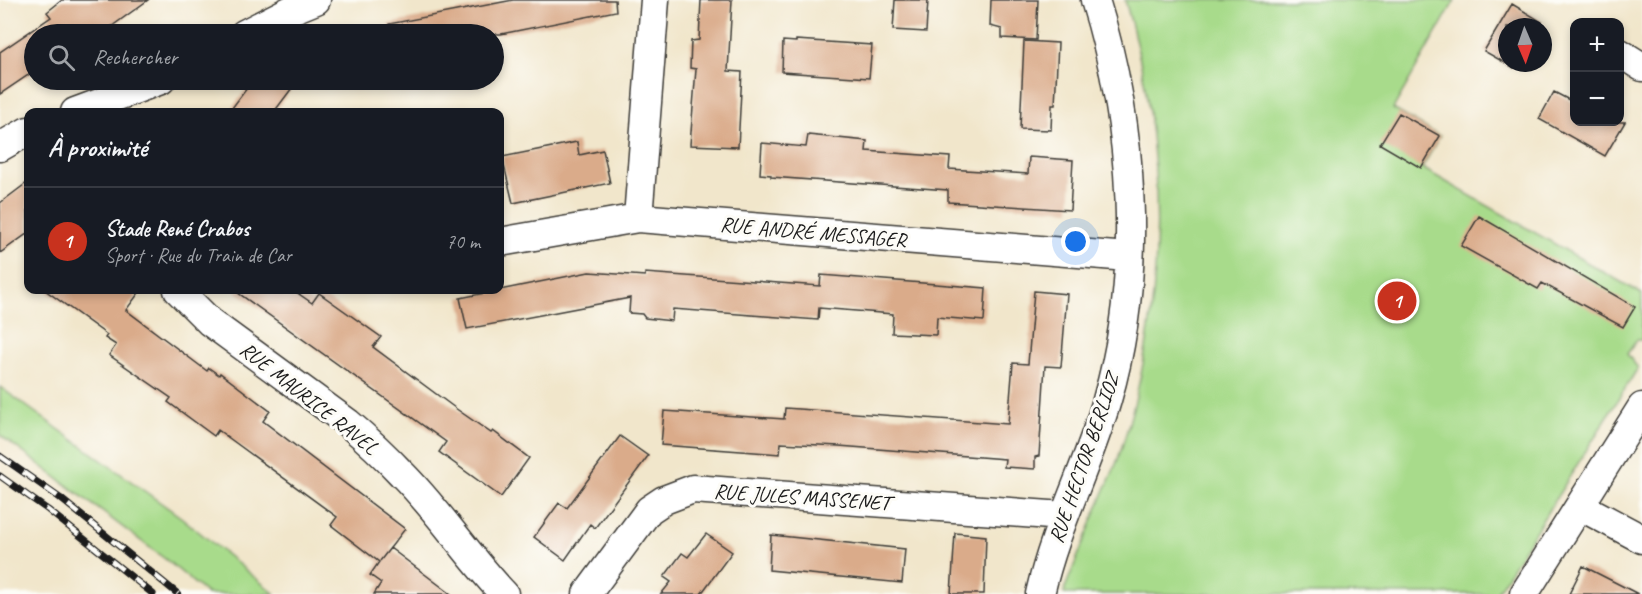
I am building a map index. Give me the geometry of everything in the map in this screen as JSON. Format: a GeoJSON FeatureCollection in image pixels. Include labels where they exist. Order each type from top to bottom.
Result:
{"type":"FeatureCollection","features":[{"type":"Feature","properties":{"kind":"street"},"geometry":{"type":"LineString","coordinates":[[264,24],[316,0]]}},
{"type":"Feature","properties":{"kind":"street"},"geometry":{"type":"LineString","coordinates":[[638,218],[655,0]]}},
{"type":"Feature","properties":{"kind":"street","name":"RUE HECTOR BERLIOZ"},"geometry":{"type":"LineString","coordinates":[[1040,594],[1045,571],[1064,516],[1090,453],[1112,381],[1121,333],[1128,257],[1129,192],[1124,129],[1113,64],[1095,0]]}},
{"type":"Feature","properties":{"kind":"street"},"geometry":{"type":"LineString","coordinates":[[1624,56],[1642,67]]}},
{"type":"Feature","properties":{"kind":"street"},"geometry":{"type":"LineString","coordinates":[[89,108],[135,90]]}},
{"type":"Feature","properties":{"kind":"street"},"geometry":{"type":"LineString","coordinates":[[0,147],[24,133]]}},
{"type":"Feature","properties":{"kind":"street","name":"RUE ANDRÉ MESSAGER"},"geometry":{"type":"LineString","coordinates":[[504,241],[638,218],[1128,257]]}},
{"type":"Feature","properties":{"kind":"street","name":"RUE MAURICE RAVEL"},"geometry":{"type":"LineString","coordinates":[[182,294],[210,322],[348,423],[366,439],[403,474],[473,560],[504,594]]}},
{"type":"Feature","properties":{"kind":"street"},"geometry":{"type":"LineString","coordinates":[[1524,594],[1642,407]]}},
{"type":"Feature","properties":{"kind":"street","name":"RUE JULES MASSENET"},"geometry":{"type":"LineString","coordinates":[[587,594],[649,510],[664,500],[693,489],[1064,516]]}},
{"type":"Feature","properties":{"kind":"street"},"geometry":{"type":"LineString","coordinates":[[1580,506],[1642,539]]}},
{"type":"Feature","properties":{"kind":"green space"},"geometry":{"type":"Polygon","coordinates":[[[1125,0],[1455,0],[1393,109],[1440,136],[1422,168],[1642,294],[1642,340],[1637,340],[1627,354],[1638,368],[1496,594],[1064,594],[1120,453],[1136,397],[1147,341],[1154,284],[1157,227],[1155,170],[1149,113],[1139,56],[1125,0]]]}},
{"type":"Feature","properties":{"kind":"green space"},"geometry":{"type":"Polygon","coordinates":[[[0,387],[182,518],[275,594],[207,594],[169,562],[0,435],[0,387]]]}},
{"type":"Feature","properties":{"kind":"building"},"geometry":{"type":"Polygon","coordinates":[[[62,0],[148,0],[115,24],[41,24],[51,17],[47,12],[62,0]]]}},
{"type":"Feature","properties":{"kind":"building"},"geometry":{"type":"Polygon","coordinates":[[[513,0],[615,0],[616,11],[504,33],[504,24],[389,24],[513,0]]]}},
{"type":"Feature","properties":{"kind":"building"},"geometry":{"type":"Polygon","coordinates":[[[701,0],[732,0],[728,71],[742,72],[738,147],[690,145],[696,69],[690,68],[691,41],[699,40],[701,0]]]}},
{"type":"Feature","properties":{"kind":"building"},"geometry":{"type":"Polygon","coordinates":[[[895,0],[928,0],[926,32],[893,30],[895,0]]]}},
{"type":"Feature","properties":{"kind":"building"},"geometry":{"type":"Polygon","coordinates":[[[991,0],[1038,0],[1036,40],[1002,38],[1002,29],[990,26],[991,0]]]}},
{"type":"Feature","properties":{"kind":"building"},"geometry":{"type":"Polygon","coordinates":[[[1512,4],[1535,18],[1504,18],[1512,4]]]}},
{"type":"Feature","properties":{"kind":"building"},"geometry":{"type":"Polygon","coordinates":[[[1498,28],[1498,59],[1484,51],[1498,28]]]}},
{"type":"Feature","properties":{"kind":"building"},"geometry":{"type":"Polygon","coordinates":[[[24,36],[24,78],[0,94],[0,52],[24,36]]]}},
{"type":"Feature","properties":{"kind":"building"},"geometry":{"type":"Polygon","coordinates":[[[796,40],[872,45],[869,78],[782,72],[783,41],[796,42],[796,40]]]}},
{"type":"Feature","properties":{"kind":"building"},"geometry":{"type":"Polygon","coordinates":[[[1024,41],[1058,43],[1055,105],[1052,105],[1051,130],[1020,129],[1024,41]]]}},
{"type":"Feature","properties":{"kind":"building"},"geometry":{"type":"Polygon","coordinates":[[[246,90],[290,90],[277,108],[232,108],[246,90]]]}},
{"type":"Feature","properties":{"kind":"building"},"geometry":{"type":"Polygon","coordinates":[[[1554,92],[1570,100],[1570,126],[1623,126],[1605,156],[1539,119],[1554,92]]]}},
{"type":"Feature","properties":{"kind":"building"},"geometry":{"type":"Polygon","coordinates":[[[1399,113],[1440,136],[1421,168],[1380,144],[1399,113]]]}},
{"type":"Feature","properties":{"kind":"building"},"geometry":{"type":"Polygon","coordinates":[[[808,135],[867,141],[866,151],[950,157],[949,169],[1028,174],[1029,157],[1073,160],[1070,210],[948,202],[948,190],[771,177],[771,175],[760,174],[762,143],[806,147],[808,135]]]}},
{"type":"Feature","properties":{"kind":"building"},"geometry":{"type":"Polygon","coordinates":[[[577,142],[579,155],[603,150],[610,183],[513,203],[504,157],[577,142]]]}},
{"type":"Feature","properties":{"kind":"building"},"geometry":{"type":"Polygon","coordinates":[[[24,185],[24,236],[0,253],[0,203],[24,185]]]}},
{"type":"Feature","properties":{"kind":"building"},"geometry":{"type":"Polygon","coordinates":[[[1479,216],[1635,307],[1623,327],[1542,283],[1538,289],[1461,246],[1479,216]]]}},
{"type":"Feature","properties":{"kind":"building"},"geometry":{"type":"Polygon","coordinates":[[[589,272],[645,276],[645,273],[820,286],[821,275],[986,288],[984,321],[937,317],[936,335],[892,333],[893,314],[819,308],[818,320],[673,309],[672,321],[645,318],[642,314],[629,313],[630,298],[467,329],[460,298],[480,294],[504,294],[504,289],[589,272]]]}},
{"type":"Feature","properties":{"kind":"building"},"geometry":{"type":"Polygon","coordinates":[[[1034,291],[1067,294],[1061,367],[1045,366],[1039,456],[1035,457],[1035,469],[1004,467],[1005,459],[839,446],[781,443],[780,454],[661,445],[664,411],[784,419],[785,408],[1008,424],[1013,363],[1028,364],[1034,291]]]}},
{"type":"Feature","properties":{"kind":"building"},"geometry":{"type":"Polygon","coordinates":[[[51,294],[138,294],[126,310],[207,371],[209,368],[219,375],[220,373],[270,411],[263,421],[405,529],[390,548],[451,594],[374,594],[381,583],[370,575],[379,562],[331,525],[337,517],[218,430],[214,436],[168,402],[171,398],[109,355],[116,345],[105,338],[107,335],[51,294]]]}},
{"type":"Feature","properties":{"kind":"building"},"geometry":{"type":"Polygon","coordinates":[[[240,294],[299,294],[312,303],[320,294],[381,337],[373,347],[455,408],[491,433],[493,431],[529,458],[501,497],[439,452],[446,442],[240,294]]]}},
{"type":"Feature","properties":{"kind":"building"},"geometry":{"type":"Polygon","coordinates":[[[620,436],[648,456],[595,528],[590,524],[565,560],[534,537],[559,503],[567,508],[620,436]]]}},
{"type":"Feature","properties":{"kind":"building"},"geometry":{"type":"Polygon","coordinates":[[[955,533],[986,536],[984,594],[951,594],[955,533]]]}},
{"type":"Feature","properties":{"kind":"building"},"geometry":{"type":"Polygon","coordinates":[[[706,534],[732,552],[701,594],[661,594],[671,582],[664,577],[682,553],[688,557],[706,534]]]}},
{"type":"Feature","properties":{"kind":"building"},"geometry":{"type":"Polygon","coordinates":[[[771,535],[905,549],[902,583],[769,570],[771,535]]]}},
{"type":"Feature","properties":{"kind":"building"},"geometry":{"type":"Polygon","coordinates":[[[1583,566],[1638,594],[1569,594],[1583,566]]]}},
{"type":"Feature","properties":{"kind":"railway"},"geometry":{"type":"LineString","coordinates":[[0,456],[60,498],[178,594]]}},
{"type":"Feature","properties":{"kind":"railway"},"geometry":{"type":"LineString","coordinates":[[0,476],[48,510],[153,594]]}},
{"type":"Feature","properties":{"kind":"place","name":"Stade René Crabos"},"geometry":{"type":"Point","coordinates":[1397,301]}}]}
